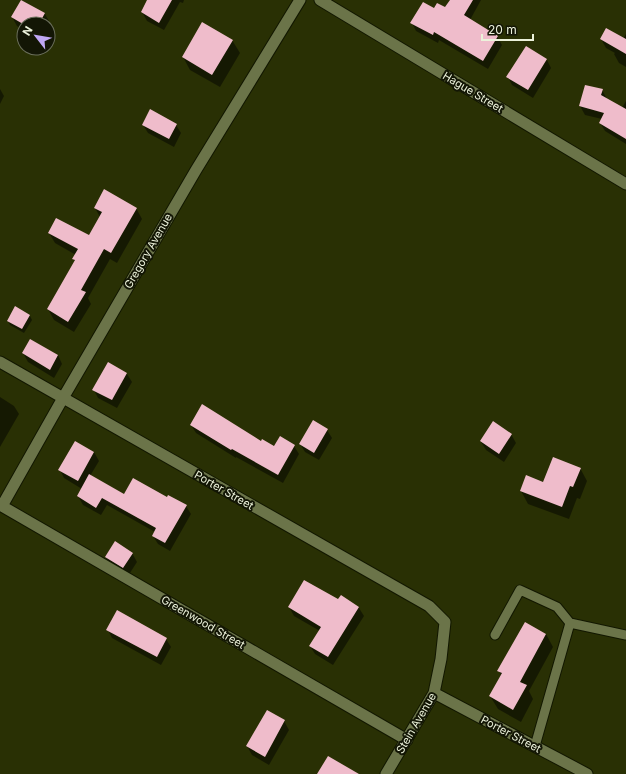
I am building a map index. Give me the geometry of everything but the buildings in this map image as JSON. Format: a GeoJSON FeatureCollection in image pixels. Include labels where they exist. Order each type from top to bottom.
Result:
{"type":"FeatureCollection","features":[{"type":"Feature","properties":{"kind":"street","name":"Gregory Avenue"},"geometry":{"type":"LineString","coordinates":[[1,505],[196,170],[300,0]]}},
{"type":"Feature","properties":{"kind":"street","name":"Hague Street"},"geometry":{"type":"LineString","coordinates":[[320,0],[626,184]]}},
{"type":"Feature","properties":{"kind":"street","name":"Porter Street"},"geometry":{"type":"LineString","coordinates":[[0,362],[429,606],[445,622]]}},
{"type":"Feature","properties":{"kind":"street","name":"Greenwood Street"},"geometry":{"type":"LineString","coordinates":[[1,505],[406,740]]}},
{"type":"Feature","properties":{"kind":"street","name":"Stein Avenue"},"geometry":{"type":"LineString","coordinates":[[386,774],[434,693],[442,659],[445,622]]}},
{"type":"Feature","properties":{"kind":"street","name":"Porter Street"},"geometry":{"type":"LineString","coordinates":[[434,693],[588,774]]}},
{"type":"Feature","properties":{"kind":"lane"},"geometry":{"type":"LineString","coordinates":[[495,635],[520,590],[557,607],[570,623],[626,635]]}},
{"type":"Feature","properties":{"kind":"lane"},"geometry":{"type":"LineString","coordinates":[[535,746],[570,623]]}}]}
